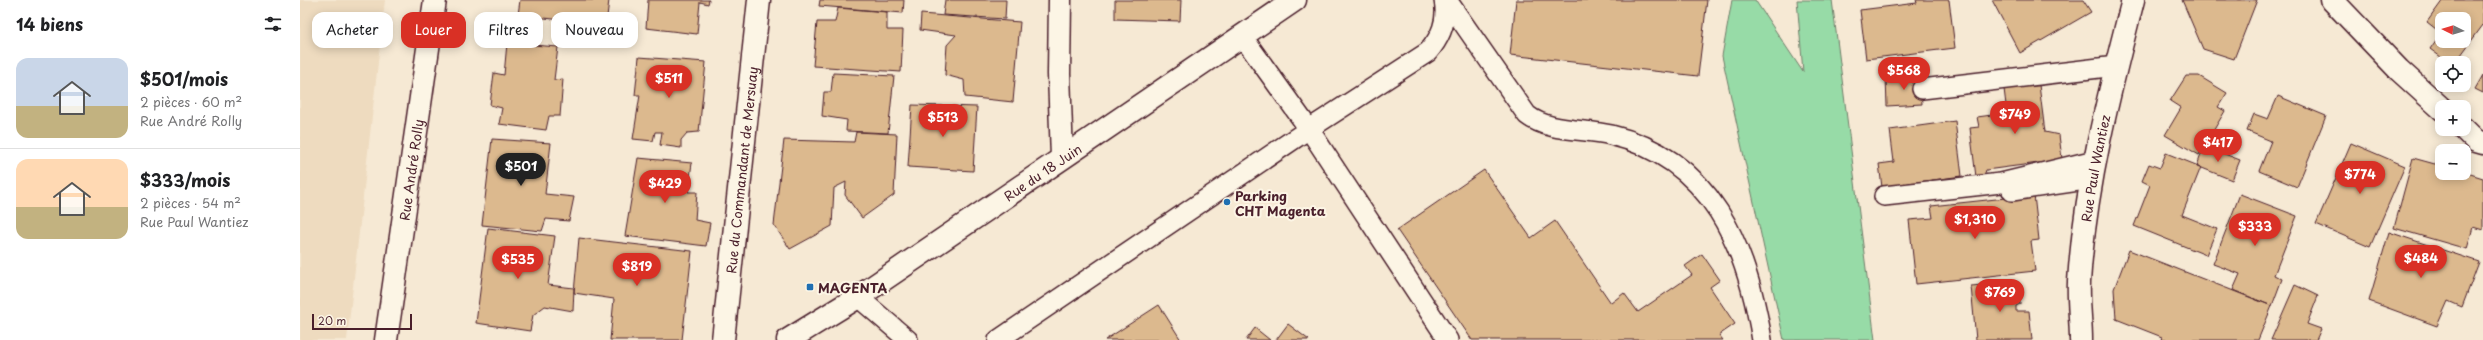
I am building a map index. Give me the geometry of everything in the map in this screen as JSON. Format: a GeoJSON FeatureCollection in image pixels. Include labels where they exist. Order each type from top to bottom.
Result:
{"type":"FeatureCollection","features":[{"type":"Feature","properties":{"kind":"street","name":"Rue André Rolly"},"geometry":{"type":"LineString","coordinates":[[386,340],[435,0]]}},
{"type":"Feature","properties":{"kind":"street","name":"Rue du Commandant de Mersuay"},"geometry":{"type":"LineString","coordinates":[[723,340],[759,0]]}},
{"type":"Feature","properties":{"kind":"street"},"geometry":{"type":"LineString","coordinates":[[1060,0],[1059,74],[1062,158]]}},
{"type":"Feature","properties":{"kind":"street","name":"Rue du 18 Juin"},"geometry":{"type":"LineString","coordinates":[[788,340],[858,297],[1295,0]]}},
{"type":"Feature","properties":{"kind":"street","name":"Rue Paul Wantiez"},"geometry":{"type":"LineString","coordinates":[[2081,340],[2079,284],[2093,170],[2132,0]]}},
{"type":"Feature","properties":{"kind":"street"},"geometry":{"type":"LineString","coordinates":[[2332,0],[2399,70],[2435,103]]}},
{"type":"Feature","properties":{"kind":"street"},"geometry":{"type":"LineString","coordinates":[[2471,136],[2476,141],[2483,143]]}},
{"type":"Feature","properties":{"kind":"lane"},"geometry":{"type":"LineString","coordinates":[[998,340],[1309,129],[1428,52],[1439,39],[1451,2]]}},
{"type":"Feature","properties":{"kind":"lane"},"geometry":{"type":"LineString","coordinates":[[1451,2],[1527,115],[1535,121],[1548,125],[1610,134],[1643,146],[1682,168],[1709,194],[1733,235],[1757,308],[1762,340]]}},
{"type":"Feature","properties":{"kind":"lane"},"geometry":{"type":"LineString","coordinates":[[1242,36],[1309,129],[1448,340]]}},
{"type":"Feature","properties":{"kind":"lane"},"geometry":{"type":"LineString","coordinates":[[1922,89],[2116,66]]}},
{"type":"Feature","properties":{"kind":"lane"},"geometry":{"type":"LineString","coordinates":[[1890,202],[2001,182],[2093,170]]}},
{"type":"Feature","properties":{"kind":"lane"},"geometry":{"type":"LineString","coordinates":[[858,297],[908,340]]}},
{"type":"Feature","properties":{"kind":"shaded area"},"geometry":{"type":"Polygon","coordinates":[[[300,0],[385,0],[384,12],[312,12],[312,48],[380,48],[347,340],[300,340],[300,0]]]}},
{"type":"Feature","properties":{"kind":"green space"},"geometry":{"type":"Polygon","coordinates":[[[1732,0],[1755,0],[1803,72],[1797,0],[1832,0],[1875,340],[1784,340],[1722,56],[1732,0]]]}},
{"type":"Feature","properties":{"kind":"building"},"geometry":{"type":"Polygon","coordinates":[[[520,0],[609,0],[608,12],[551,12],[551,19],[543,18],[543,12],[518,12],[520,0]]]}},
{"type":"Feature","properties":{"kind":"building"},"geometry":{"type":"Polygon","coordinates":[[[648,0],[709,0],[708,4],[700,2],[697,34],[646,28],[648,0]]]}},
{"type":"Feature","properties":{"kind":"building"},"geometry":{"type":"Polygon","coordinates":[[[820,0],[904,0],[903,13],[819,6],[820,0]]]}},
{"type":"Feature","properties":{"kind":"building"},"geometry":{"type":"Polygon","coordinates":[[[945,0],[1006,0],[1005,19],[943,15],[945,0]]]}},
{"type":"Feature","properties":{"kind":"building"},"geometry":{"type":"Polygon","coordinates":[[[1115,0],[1181,0],[1180,21],[1115,19],[1115,0]]]}},
{"type":"Feature","properties":{"kind":"building"},"geometry":{"type":"Polygon","coordinates":[[[1516,0],[1707,0],[1698,76],[1510,55],[1516,0]]]}},
{"type":"Feature","properties":{"kind":"building"},"geometry":{"type":"Polygon","coordinates":[[[1916,0],[1949,0],[1955,48],[1866,59],[1860,10],[1917,3],[1916,0]]]}},
{"type":"Feature","properties":{"kind":"building"},"geometry":{"type":"Polygon","coordinates":[[[1992,0],[2083,0],[2091,12],[2020,53],[1992,0]]]}},
{"type":"Feature","properties":{"kind":"building"},"geometry":{"type":"Polygon","coordinates":[[[2182,0],[2257,0],[2234,59],[2203,49],[2182,0]]]}},
{"type":"Feature","properties":{"kind":"building"},"geometry":{"type":"Polygon","coordinates":[[[2443,0],[2483,0],[2483,25],[2471,41],[2471,12],[2435,12],[2435,28],[2427,22],[2443,0]]]}},
{"type":"Feature","properties":{"kind":"building"},"geometry":{"type":"Polygon","coordinates":[[[838,8],[887,12],[887,30],[903,30],[901,72],[813,66],[817,22],[835,22],[838,8]]]}},
{"type":"Feature","properties":{"kind":"building"},"geometry":{"type":"Polygon","coordinates":[[[921,14],[1020,22],[1013,102],[965,97],[964,80],[945,75],[947,45],[956,35],[920,30],[921,14]]]}},
{"type":"Feature","properties":{"kind":"building"},"geometry":{"type":"Polygon","coordinates":[[[2435,42],[2435,48],[2466,48],[2460,56],[2440,56],[2430,49],[2435,42]]]}},
{"type":"Feature","properties":{"kind":"building"},"geometry":{"type":"Polygon","coordinates":[[[543,46],[558,48],[554,80],[563,79],[560,116],[549,116],[546,130],[499,124],[502,108],[490,105],[494,73],[504,75],[507,48],[543,48],[543,46]]]}},
{"type":"Feature","properties":{"kind":"building"},"geometry":{"type":"Polygon","coordinates":[[[639,57],[706,62],[699,132],[687,133],[681,140],[681,148],[660,145],[662,132],[655,132],[653,141],[633,139],[640,95],[635,95],[639,57]]]}},
{"type":"Feature","properties":{"kind":"building"},"geometry":{"type":"Polygon","coordinates":[[[833,73],[894,76],[888,133],[846,131],[847,120],[822,116],[824,92],[831,92],[833,73]]]}},
{"type":"Feature","properties":{"kind":"building"},"geometry":{"type":"Polygon","coordinates":[[[2483,75],[2483,93],[2475,89],[2483,75]]]}},
{"type":"Feature","properties":{"kind":"building"},"geometry":{"type":"Polygon","coordinates":[[[1920,76],[1922,104],[1887,106],[1886,78],[1920,76]]]}},
{"type":"Feature","properties":{"kind":"building"},"geometry":{"type":"Polygon","coordinates":[[[2186,76],[2199,76],[2227,93],[2218,107],[2225,111],[2199,155],[2165,135],[2181,108],[2170,101],[2186,76]]]}},
{"type":"Feature","properties":{"kind":"building"},"geometry":{"type":"Polygon","coordinates":[[[2039,85],[2045,132],[2059,135],[2063,167],[2046,162],[1986,170],[1984,176],[1976,177],[1970,128],[1979,127],[1977,117],[2007,113],[2004,89],[2039,85]]]}},
{"type":"Feature","properties":{"kind":"building"},"geometry":{"type":"Polygon","coordinates":[[[2278,96],[2326,116],[2297,187],[2259,171],[2271,141],[2247,131],[2254,114],[2268,119],[2278,96]]]}},
{"type":"Feature","properties":{"kind":"building"},"geometry":{"type":"Polygon","coordinates":[[[912,105],[977,107],[973,171],[908,167],[912,105]]]}},
{"type":"Feature","properties":{"kind":"building"},"geometry":{"type":"Polygon","coordinates":[[[1955,121],[1962,176],[1882,187],[1879,164],[1894,162],[1890,130],[1955,121]]]}},
{"type":"Feature","properties":{"kind":"building"},"geometry":{"type":"Polygon","coordinates":[[[856,132],[897,134],[894,195],[862,218],[845,195],[846,182],[834,188],[832,226],[790,249],[774,225],[784,140],[854,142],[856,132]]]}},
{"type":"Feature","properties":{"kind":"building"},"geometry":{"type":"Polygon","coordinates":[[[492,139],[551,143],[545,194],[574,197],[569,221],[546,219],[542,231],[482,225],[492,139]]]}},
{"type":"Feature","properties":{"kind":"building"},"geometry":{"type":"Polygon","coordinates":[[[2351,143],[2405,166],[2370,247],[2316,224],[2351,143]]]}},
{"type":"Feature","properties":{"kind":"building"},"geometry":{"type":"Polygon","coordinates":[[[2204,146],[2240,160],[2232,180],[2197,166],[2204,146]]]}},
{"type":"Feature","properties":{"kind":"building"},"geometry":{"type":"Polygon","coordinates":[[[2166,153],[2201,167],[2182,215],[2217,229],[2206,255],[2134,226],[2150,185],[2142,181],[2149,164],[2160,168],[2166,153]]]}},
{"type":"Feature","properties":{"kind":"building"},"geometry":{"type":"Polygon","coordinates":[[[638,158],[692,163],[688,192],[697,192],[695,220],[710,223],[706,246],[625,236],[638,158]]]}},
{"type":"Feature","properties":{"kind":"building"},"geometry":{"type":"Polygon","coordinates":[[[2413,158],[2435,164],[2435,180],[2471,180],[2471,174],[2483,178],[2483,230],[2473,227],[2467,249],[2394,228],[2413,158]]]}},
{"type":"Feature","properties":{"kind":"building"},"geometry":{"type":"Polygon","coordinates":[[[1484,170],[1531,238],[1555,221],[1611,303],[1624,293],[1638,312],[1692,275],[1685,266],[1702,254],[1720,280],[1710,287],[1735,324],[1719,335],[1723,340],[1472,340],[1397,230],[1484,170]]]}},
{"type":"Feature","properties":{"kind":"building"},"geometry":{"type":"Polygon","coordinates":[[[2240,194],[2297,216],[2274,275],[2282,279],[2272,306],[2233,290],[2240,274],[2213,264],[2240,194]]]}},
{"type":"Feature","properties":{"kind":"building"},"geometry":{"type":"Polygon","coordinates":[[[2034,195],[2039,240],[2031,241],[2035,271],[1916,284],[1909,220],[1933,218],[1931,206],[2034,195]]]}},
{"type":"Feature","properties":{"kind":"building"},"geometry":{"type":"Polygon","coordinates":[[[488,228],[555,236],[548,285],[574,288],[573,311],[545,306],[533,315],[530,331],[476,323],[488,228]]]}},
{"type":"Feature","properties":{"kind":"building"},"geometry":{"type":"Polygon","coordinates":[[[2389,232],[2479,262],[2462,307],[2448,301],[2437,326],[2369,301],[2389,232]]]}},
{"type":"Feature","properties":{"kind":"building"},"geometry":{"type":"Polygon","coordinates":[[[579,238],[692,251],[682,340],[610,340],[614,299],[574,293],[579,238]]]}},
{"type":"Feature","properties":{"kind":"building"},"geometry":{"type":"Polygon","coordinates":[[[2129,250],[2272,306],[2258,340],[2161,340],[2162,337],[2116,319],[2114,289],[2129,250]]]}},
{"type":"Feature","properties":{"kind":"building"},"geometry":{"type":"Polygon","coordinates":[[[2018,282],[2020,304],[2016,306],[2016,311],[2029,311],[2032,340],[1976,340],[1971,286],[2018,282]]]}},
{"type":"Feature","properties":{"kind":"building"},"geometry":{"type":"Polygon","coordinates":[[[2295,285],[2318,296],[2307,324],[2321,329],[2316,340],[2271,340],[2295,285]]]}},
{"type":"Feature","properties":{"kind":"building"},"geometry":{"type":"Polygon","coordinates":[[[1159,305],[1181,340],[1105,340],[1159,305]]]}},
{"type":"Feature","properties":{"kind":"building"},"geometry":{"type":"Polygon","coordinates":[[[1288,324],[1309,340],[1276,340],[1288,324]]]}},
{"type":"Feature","properties":{"kind":"building"},"geometry":{"type":"Polygon","coordinates":[[[1255,328],[1270,340],[1246,340],[1255,328]]]}},
{"type":"Feature","properties":{"kind":"place","name":"Parking CHT Magenta"},"geometry":{"type":"Point","coordinates":[1227,202]}},
{"type":"Feature","properties":{"kind":"place","name":"MAGENTA"},"geometry":{"type":"Point","coordinates":[810,287]}}]}
